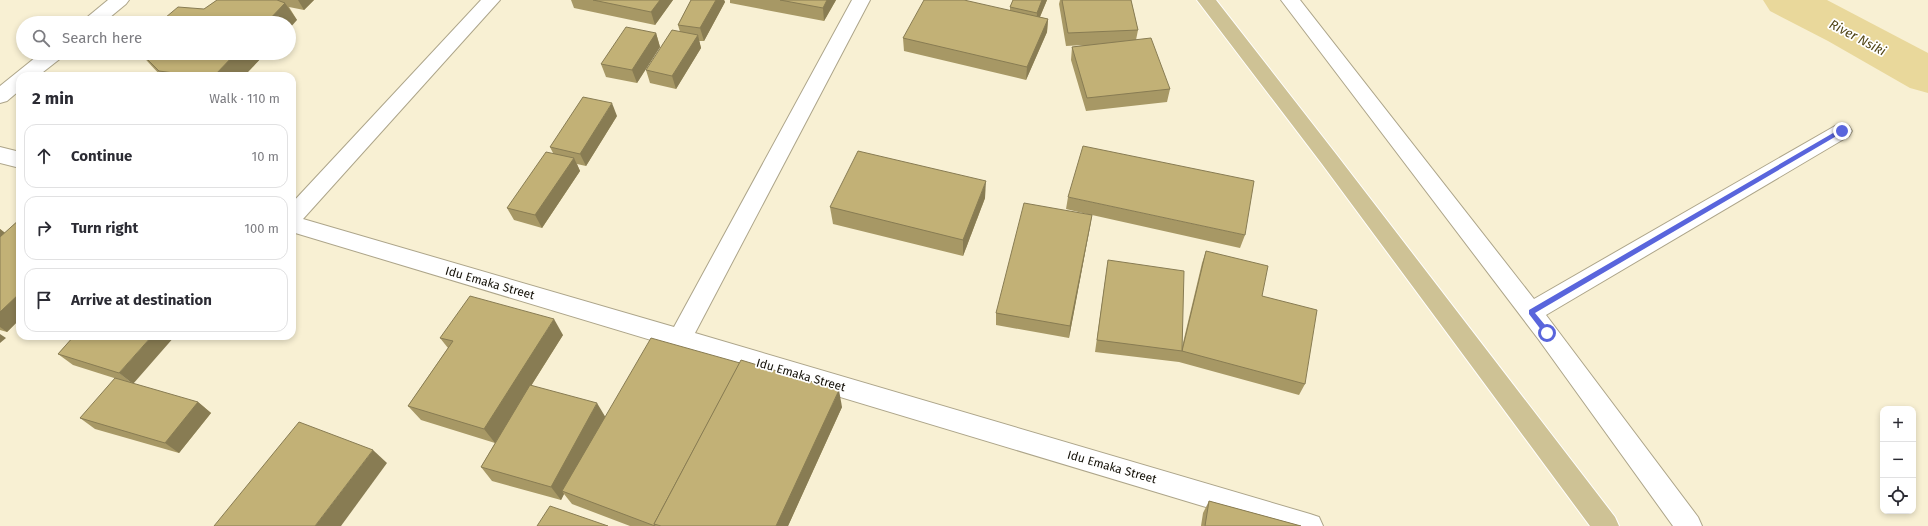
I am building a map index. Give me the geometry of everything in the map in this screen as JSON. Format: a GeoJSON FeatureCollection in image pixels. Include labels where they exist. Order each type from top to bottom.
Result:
{"type":"FeatureCollection","features":[{"type":"Feature","properties":{"kind":"main road"},"geometry":{"type":"LineString","coordinates":[[1206,0],[1329,159],[1606,526]]}},
{"type":"Feature","properties":{"kind":"street"},"geometry":{"type":"LineString","coordinates":[[101,16],[120,0]]}},
{"type":"Feature","properties":{"kind":"street"},"geometry":{"type":"LineString","coordinates":[[296,213],[491,0]]}},
{"type":"Feature","properties":{"kind":"street"},"geometry":{"type":"LineString","coordinates":[[680,339],[861,0]]}},
{"type":"Feature","properties":{"kind":"street"},"geometry":{"type":"LineString","coordinates":[[1290,0],[1531,312],[1689,526]]}},
{"type":"Feature","properties":{"kind":"street"},"geometry":{"type":"LineString","coordinates":[[30,72],[45,60]]}},
{"type":"Feature","properties":{"kind":"street"},"geometry":{"type":"LineString","coordinates":[[0,96],[16,83]]}},
{"type":"Feature","properties":{"kind":"street"},"geometry":{"type":"LineString","coordinates":[[1531,312],[1842,131]]}},
{"type":"Feature","properties":{"kind":"street"},"geometry":{"type":"LineString","coordinates":[[0,155],[16,159]]}},
{"type":"Feature","properties":{"kind":"street","name":"Idu Emaka Street"},"geometry":{"type":"LineString","coordinates":[[296,225],[1310,526]]}},
{"type":"Feature","properties":{"kind":"building"},"geometry":{"type":"Polygon","coordinates":[[[217,0],[277,0],[285,3],[273,16],[167,16],[178,7],[204,9],[217,0]]]}},
{"type":"Feature","properties":{"kind":"building"},"geometry":{"type":"Polygon","coordinates":[[[593,0],[660,0],[651,12],[593,0]]]}},
{"type":"Feature","properties":{"kind":"building"},"geometry":{"type":"Polygon","coordinates":[[[691,0],[716,0],[700,28],[678,25],[691,0]]]}},
{"type":"Feature","properties":{"kind":"building"},"geometry":{"type":"Polygon","coordinates":[[[780,0],[827,0],[823,8],[780,0]]]}},
{"type":"Feature","properties":{"kind":"building"},"geometry":{"type":"Polygon","coordinates":[[[924,0],[964,0],[1048,19],[1027,67],[903,38],[924,0]]]}},
{"type":"Feature","properties":{"kind":"building"},"geometry":{"type":"Polygon","coordinates":[[[1013,0],[1042,0],[1037,13],[1010,7],[1013,0]]]}},
{"type":"Feature","properties":{"kind":"building"},"geometry":{"type":"Polygon","coordinates":[[[1062,0],[1131,0],[1138,30],[1068,33],[1062,0]]]}},
{"type":"Feature","properties":{"kind":"building"},"geometry":{"type":"Polygon","coordinates":[[[626,27],[656,33],[632,70],[601,64],[626,27]]]}},
{"type":"Feature","properties":{"kind":"building"},"geometry":{"type":"Polygon","coordinates":[[[672,30],[698,35],[672,76],[646,70],[672,30]]]}},
{"type":"Feature","properties":{"kind":"building"},"geometry":{"type":"Polygon","coordinates":[[[1151,38],[1170,89],[1087,98],[1072,47],[1151,38]]]}},
{"type":"Feature","properties":{"kind":"building"},"geometry":{"type":"Polygon","coordinates":[[[148,60],[229,60],[218,72],[159,71],[148,60]]]}},
{"type":"Feature","properties":{"kind":"building"},"geometry":{"type":"Polygon","coordinates":[[[583,97],[612,103],[580,154],[550,147],[583,97]]]}},
{"type":"Feature","properties":{"kind":"building"},"geometry":{"type":"Polygon","coordinates":[[[1083,146],[1254,181],[1245,235],[1068,197],[1083,146]]]}},
{"type":"Feature","properties":{"kind":"building"},"geometry":{"type":"Polygon","coordinates":[[[858,151],[986,181],[963,240],[830,207],[858,151]]]}},
{"type":"Feature","properties":{"kind":"building"},"geometry":{"type":"Polygon","coordinates":[[[546,152],[574,158],[535,215],[507,208],[546,152]]]}},
{"type":"Feature","properties":{"kind":"building"},"geometry":{"type":"Polygon","coordinates":[[[1024,203],[1092,215],[1070,326],[996,313],[1024,203]]]}},
{"type":"Feature","properties":{"kind":"building"},"geometry":{"type":"Polygon","coordinates":[[[16,223],[16,297],[0,312],[0,237],[16,223]]]}},
{"type":"Feature","properties":{"kind":"building"},"geometry":{"type":"Polygon","coordinates":[[[1206,251],[1268,266],[1262,296],[1317,310],[1305,384],[1182,351],[1206,251]]]}},
{"type":"Feature","properties":{"kind":"building"},"geometry":{"type":"Polygon","coordinates":[[[1108,260],[1184,271],[1182,351],[1097,340],[1108,260]]]}},
{"type":"Feature","properties":{"kind":"building"},"geometry":{"type":"Polygon","coordinates":[[[470,296],[554,319],[484,429],[408,406],[453,341],[440,338],[470,296]]]}},
{"type":"Feature","properties":{"kind":"building"},"geometry":{"type":"Polygon","coordinates":[[[651,338],[740,363],[654,524],[655,526],[562,491],[651,338]]]}},
{"type":"Feature","properties":{"kind":"building"},"geometry":{"type":"Polygon","coordinates":[[[70,340],[148,340],[119,373],[58,354],[70,340]]]}},
{"type":"Feature","properties":{"kind":"building"},"geometry":{"type":"Polygon","coordinates":[[[741,360],[839,390],[776,526],[661,526],[654,524],[741,360]]]}},
{"type":"Feature","properties":{"kind":"building"},"geometry":{"type":"Polygon","coordinates":[[[115,378],[198,402],[165,443],[80,418],[115,378]]]}},
{"type":"Feature","properties":{"kind":"building"},"geometry":{"type":"Polygon","coordinates":[[[530,385],[597,403],[551,487],[481,467],[530,385]]]}},
{"type":"Feature","properties":{"kind":"building"},"geometry":{"type":"Polygon","coordinates":[[[299,422],[373,450],[315,526],[214,526],[299,422]]]}},
{"type":"Feature","properties":{"kind":"building"},"geometry":{"type":"Polygon","coordinates":[[[1209,501],[1301,526],[1205,526],[1209,501]]]}},
{"type":"Feature","properties":{"kind":"building"},"geometry":{"type":"Polygon","coordinates":[[[550,506],[608,526],[537,526],[550,506]]]}},
{"type":"Feature","properties":{"kind":"waterway","name":"River Nsiki"},"geometry":{"type":"LineString","coordinates":[[1787,0],[1845,29],[1928,75]]}},
{"type":"Feature","properties":{"kind":"route"},"geometry":{"type":"LineString","coordinates":[[1547,333],[1531,312],[1842,131]]}}]}
